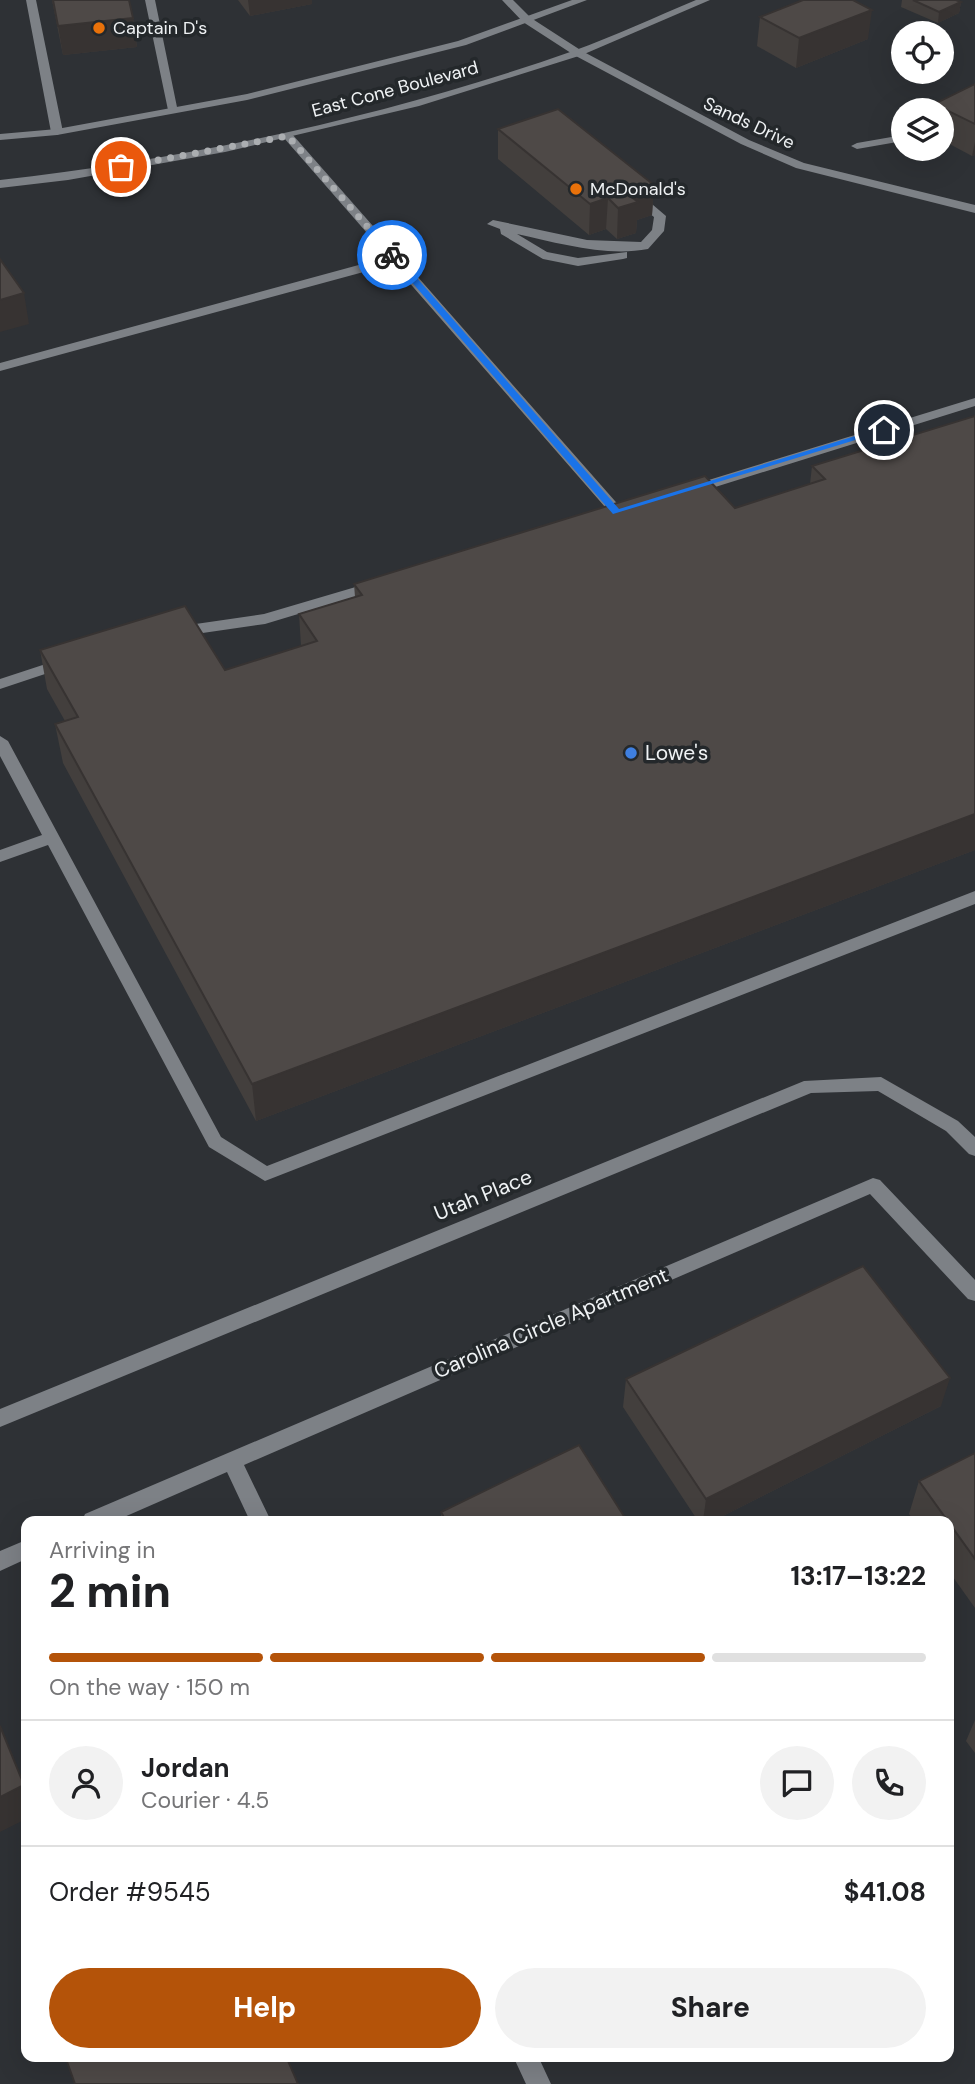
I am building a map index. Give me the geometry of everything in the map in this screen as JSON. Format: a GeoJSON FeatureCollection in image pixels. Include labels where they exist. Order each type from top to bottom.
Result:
{"type":"FeatureCollection","features":[{"type":"Feature","properties":{"kind":"street"},"geometry":{"type":"LineString","coordinates":[[31,0],[57,132]]}},
{"type":"Feature","properties":{"kind":"street"},"geometry":{"type":"LineString","coordinates":[[150,0],[174,110]]}},
{"type":"Feature","properties":{"kind":"street","name":"Sands Drive"},"geometry":{"type":"LineString","coordinates":[[507,0],[578,53],[626,77],[681,111],[745,142],[800,166],[975,209]]}},
{"type":"Feature","properties":{"kind":"street","name":"East Cone Boulevard"},"geometry":{"type":"LineString","coordinates":[[0,137],[57,132],[247,97],[462,43],[528,15],[582,0]]}},
{"type":"Feature","properties":{"kind":"street","name":"East Cone Boulevard"},"geometry":{"type":"LineString","coordinates":[[0,184],[68,176],[288,136],[415,104],[578,53],[705,0]]}},
{"type":"Feature","properties":{"kind":"street"},"geometry":{"type":"LineString","coordinates":[[288,136],[617,512]]}},
{"type":"Feature","properties":{"kind":"street"},"geometry":{"type":"LineString","coordinates":[[857,146],[891,140]]}},
{"type":"Feature","properties":{"kind":"street"},"geometry":{"type":"LineString","coordinates":[[629,191],[660,216],[658,232],[644,246],[613,257],[578,262],[543,255],[493,224],[560,240],[600,246],[644,246]]}},
{"type":"Feature","properties":{"kind":"street"},"geometry":{"type":"LineString","coordinates":[[0,367],[396,259]]}},
{"type":"Feature","properties":{"kind":"street"},"geometry":{"type":"LineString","coordinates":[[680,493],[975,402]]}},
{"type":"Feature","properties":{"kind":"street"},"geometry":{"type":"LineString","coordinates":[[165,633],[265,619],[396,579]]}},
{"type":"Feature","properties":{"kind":"street"},"geometry":{"type":"LineString","coordinates":[[0,684],[82,657]]}},
{"type":"Feature","properties":{"kind":"street"},"geometry":{"type":"LineString","coordinates":[[0,741],[215,1142],[265,1174],[975,897]]}},
{"type":"Feature","properties":{"kind":"street"},"geometry":{"type":"LineString","coordinates":[[0,856],[52,838]]}},
{"type":"Feature","properties":{"kind":"street","name":"Utah Place"},"geometry":{"type":"LineString","coordinates":[[0,1418],[810,1086],[881,1084],[952,1126],[975,1149]]}},
{"type":"Feature","properties":{"kind":"street","name":"Carolina Circle Apartment"},"geometry":{"type":"LineString","coordinates":[[103,1516],[873,1185],[975,1293]]}},
{"type":"Feature","properties":{"kind":"street"},"geometry":{"type":"LineString","coordinates":[[231,1460],[259,1516]]}},
{"type":"Feature","properties":{"kind":"street"},"geometry":{"type":"LineString","coordinates":[[0,1561],[21,1551]]}},
{"type":"Feature","properties":{"kind":"street"},"geometry":{"type":"LineString","coordinates":[[528,2062],[539,2084]]}},
{"type":"Feature","properties":{"kind":"building"},"geometry":{"type":"Polygon","coordinates":[[[53,0],[129,0],[133,18],[58,26],[53,0]]]}},
{"type":"Feature","properties":{"kind":"building"},"geometry":{"type":"Polygon","coordinates":[[[803,0],[853,0],[872,10],[799,38],[760,17],[803,0]]]}},
{"type":"Feature","properties":{"kind":"building"},"geometry":{"type":"Polygon","coordinates":[[[913,0],[956,0],[961,2],[939,12],[913,0]]]}},
{"type":"Feature","properties":{"kind":"building"},"geometry":{"type":"Polygon","coordinates":[[[975,84],[975,124],[954,114],[954,98],[946,98],[975,84]]]}},
{"type":"Feature","properties":{"kind":"building"},"geometry":{"type":"Polygon","coordinates":[[[558,109],[654,185],[626,193],[638,202],[618,208],[608,198],[590,204],[498,129],[558,109]]]}},
{"type":"Feature","properties":{"kind":"building"},"geometry":{"type":"Polygon","coordinates":[[[0,259],[24,293],[0,300],[0,259]]]}},
{"type":"Feature","properties":{"kind":"building"},"geometry":{"type":"Polygon","coordinates":[[[975,416],[975,814],[252,1084],[55,724],[78,717],[40,650],[185,606],[225,670],[317,641],[299,614],[362,595],[354,584],[705,476],[735,508],[825,479],[812,466],[975,416]]]}},
{"type":"Feature","properties":{"kind":"building"},"geometry":{"type":"Polygon","coordinates":[[[863,1266],[950,1378],[706,1499],[626,1379],[863,1266]]]}},
{"type":"Feature","properties":{"kind":"building"},"geometry":{"type":"Polygon","coordinates":[[[579,1445],[624,1516],[443,1516],[441,1512],[579,1445]]]}},
{"type":"Feature","properties":{"kind":"building"},"geometry":{"type":"Polygon","coordinates":[[[975,1453],[975,1559],[954,1530],[954,1516],[944,1516],[919,1481],[975,1453]]]}},
{"type":"Feature","properties":{"kind":"building"},"geometry":{"type":"Polygon","coordinates":[[[0,1726],[21,1778],[21,1786],[0,1797],[0,1726]]]}},
{"type":"Feature","properties":{"kind":"building"},"geometry":{"type":"Polygon","coordinates":[[[67,2062],[289,2062],[298,2084],[75,2084],[67,2062]]]}},
{"type":"Feature","properties":{"kind":"way so far"},"geometry":{"type":"LineString","coordinates":[[121,167],[288,136],[392,255]]}},
{"type":"Feature","properties":{"kind":"place","name":"Captain D's"},"geometry":{"type":"Point","coordinates":[99,28]}},
{"type":"Feature","properties":{"kind":"place","name":"McDonald's"},"geometry":{"type":"Point","coordinates":[576,189]}},
{"type":"Feature","properties":{"kind":"place","name":"Lowe's"},"geometry":{"type":"Point","coordinates":[631,753]}},
{"type":"Feature","properties":{"kind":"route"},"geometry":{"type":"LineString","coordinates":[[392,255],[617,512],[884,430]]}}]}
